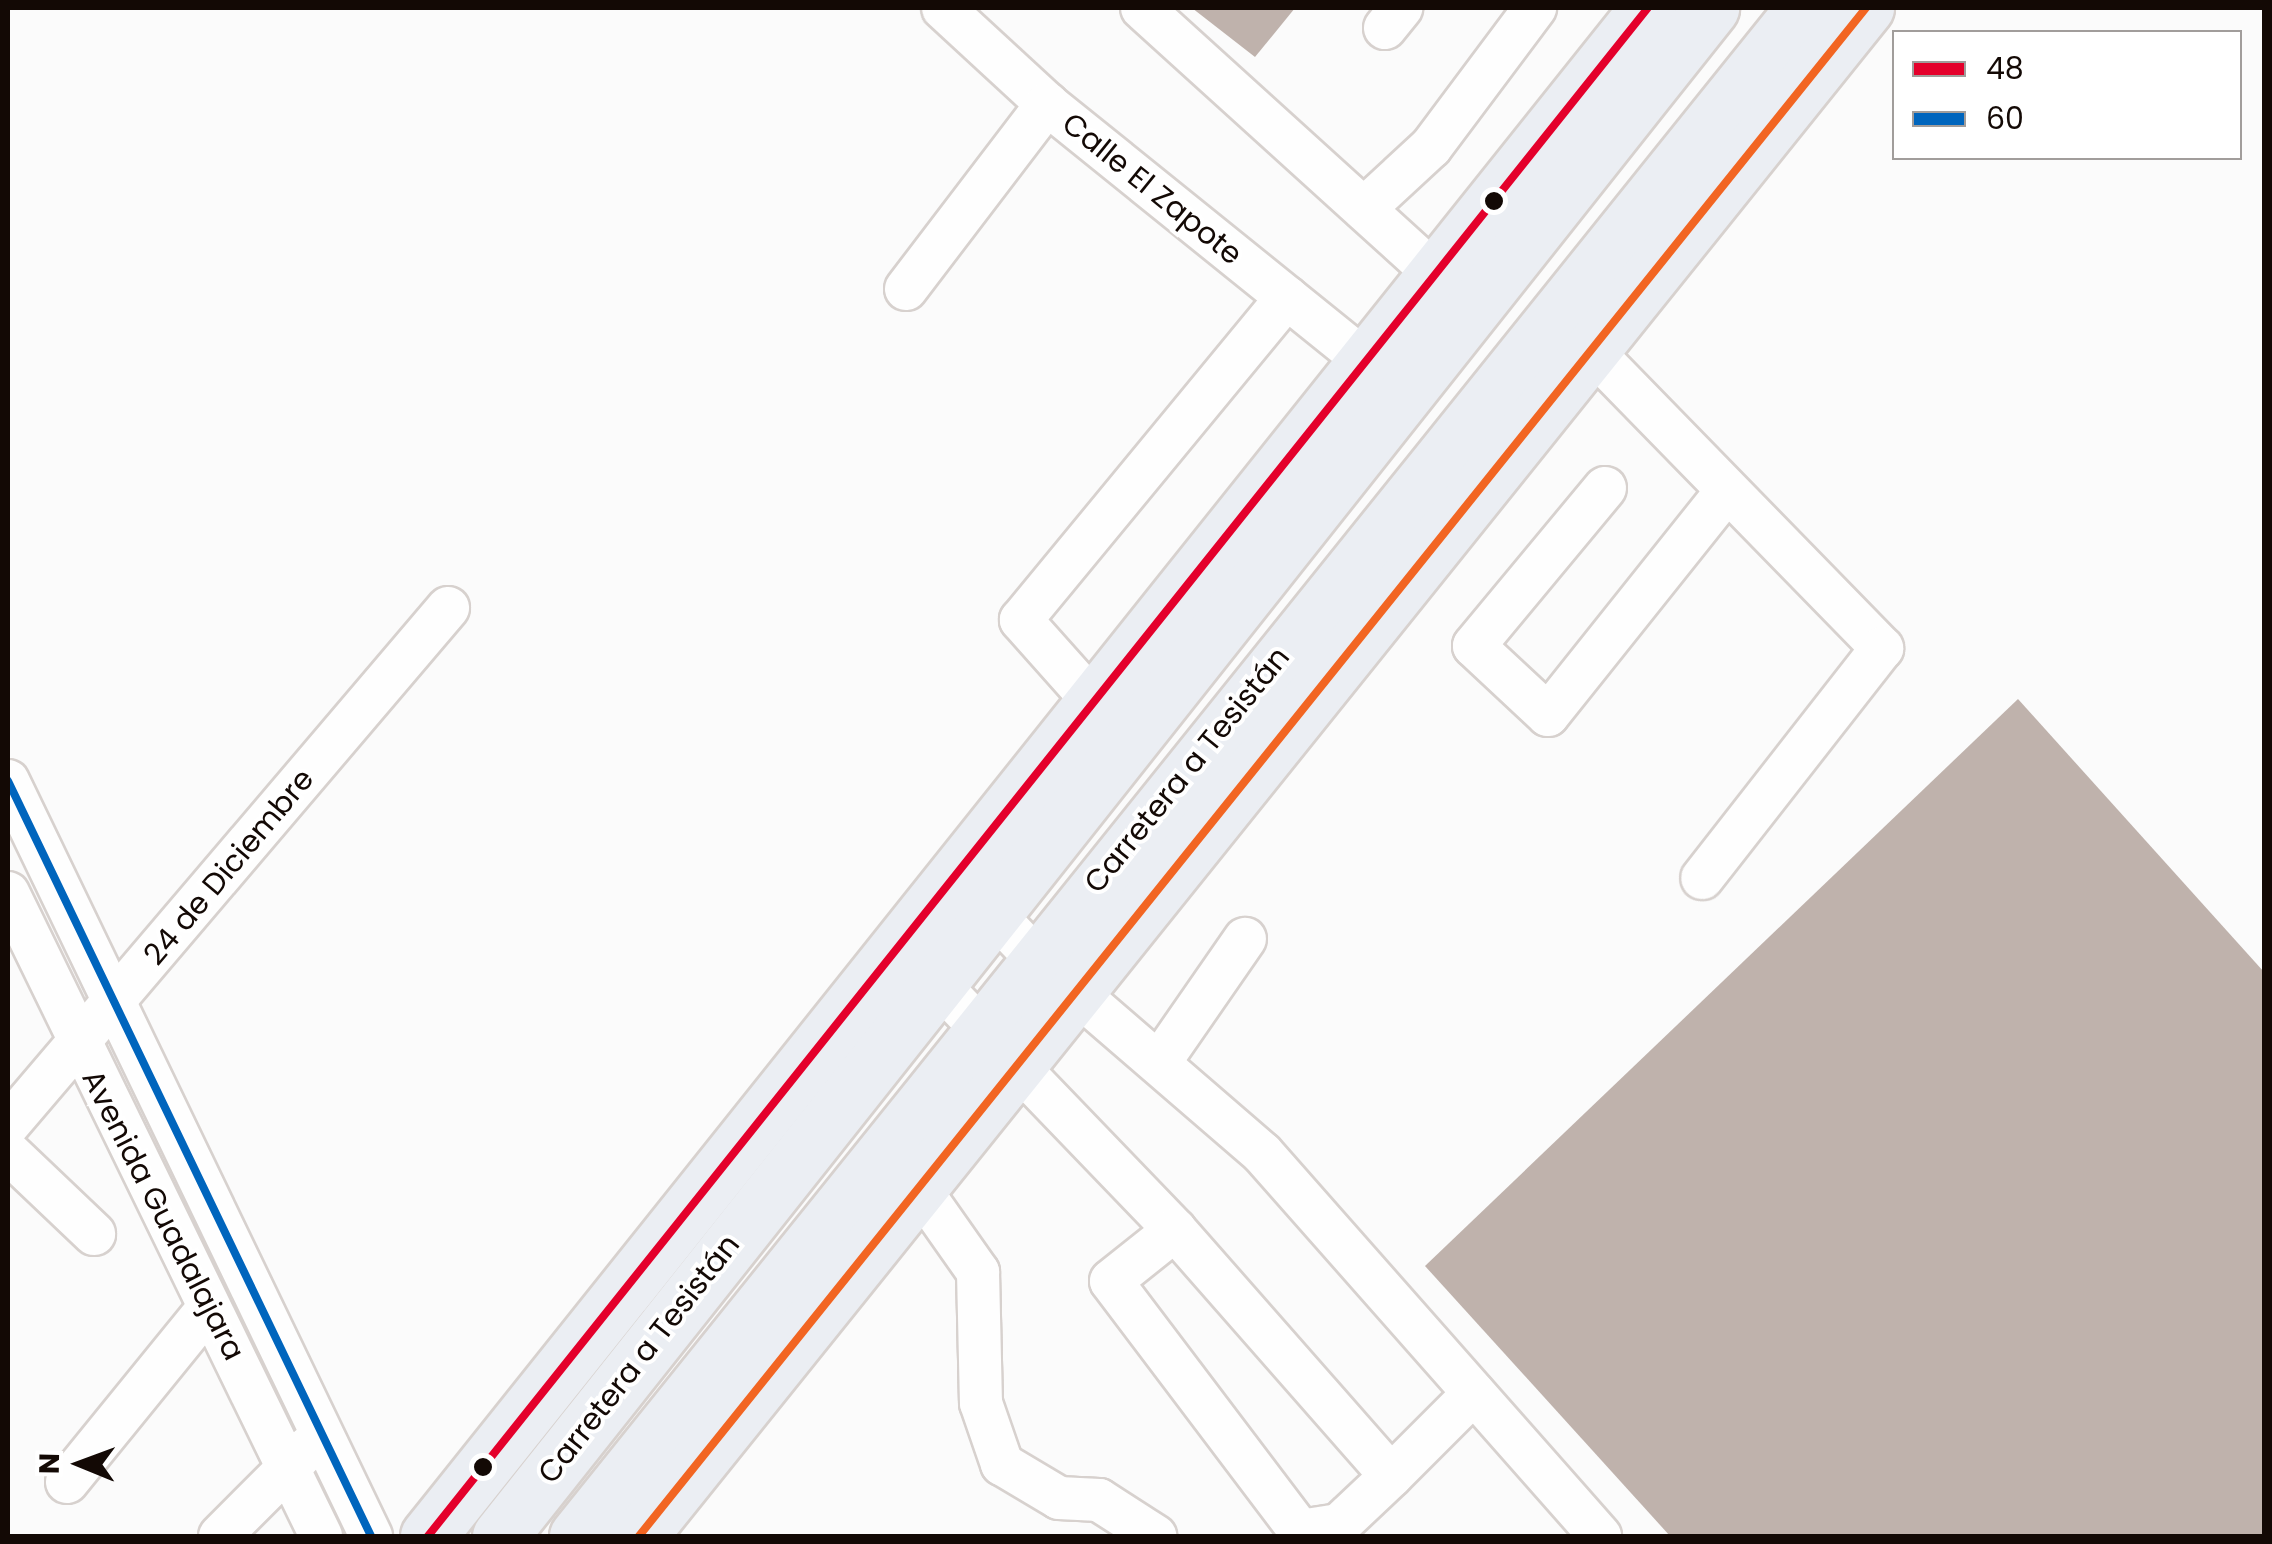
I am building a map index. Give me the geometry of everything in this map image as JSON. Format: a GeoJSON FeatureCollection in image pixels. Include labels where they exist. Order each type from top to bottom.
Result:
{"type":"FeatureCollection","features":[{"type":"Feature","properties":{"kind":"main road"},"geometry":{"type":"LineString","coordinates":[[973,892],[1094,702],[1648,8]]}},
{"type":"Feature","properties":{"kind":"main road","name":"Carretera a Tesistán"},"geometry":{"type":"LineString","coordinates":[[500,1536],[973,892],[1711,8]]}},
{"type":"Feature","properties":{"kind":"main road","name":"Carretera a Tesistán"},"geometry":{"type":"LineString","coordinates":[[577,1536],[998,1050],[1035,957],[1804,8]]}},
{"type":"Feature","properties":{"kind":"main road"},"geometry":{"type":"LineString","coordinates":[[639,1536],[919,1188],[998,1050],[1076,992],[1866,8]]}},
{"type":"Feature","properties":{"kind":"main road"},"geometry":{"type":"LineString","coordinates":[[428,1536],[918,962]]}},
{"type":"Feature","properties":{"kind":"street","name":"Calle El Zapote"},"geometry":{"type":"LineString","coordinates":[[943,8],[1047,104],[1368,363]]}},
{"type":"Feature","properties":{"kind":"street"},"geometry":{"type":"LineString","coordinates":[[1142,8],[1435,274]]}},
{"type":"Feature","properties":{"kind":"street"},"geometry":{"type":"LineString","coordinates":[[1364,209],[1431,147],[1534,8]]}},
{"type":"Feature","properties":{"kind":"street"},"geometry":{"type":"LineString","coordinates":[[906,289],[1047,104]]}},
{"type":"Feature","properties":{"kind":"street"},"geometry":{"type":"LineString","coordinates":[[1094,702],[1021,620],[1286,298]]}},
{"type":"Feature","properties":{"kind":"street"},"geometry":{"type":"LineString","coordinates":[[1591,350],[1882,648],[1702,878]]}},
{"type":"Feature","properties":{"kind":"street"},"geometry":{"type":"LineString","coordinates":[[1605,488],[1474,646],[1548,715],[1728,491]]}},
{"type":"Feature","properties":{"kind":"street","name":"24 de Diciembre"},"geometry":{"type":"LineString","coordinates":[[8,1125],[448,608]]}},
{"type":"Feature","properties":{"kind":"street","name":"Avenida Guadalajara"},"geometry":{"type":"LineString","coordinates":[[10,792],[326,1433],[371,1536]]}},
{"type":"Feature","properties":{"kind":"street"},"geometry":{"type":"LineString","coordinates":[[973,892],[1035,957],[1262,1153],[1600,1536]]}},
{"type":"Feature","properties":{"kind":"street","name":"Avenida Guadalajara"},"geometry":{"type":"LineString","coordinates":[[8,894],[321,1536]]}},
{"type":"Feature","properties":{"kind":"street"},"geometry":{"type":"LineString","coordinates":[[1159,1064],[1245,938]]}},
{"type":"Feature","properties":{"kind":"street"},"geometry":{"type":"LineString","coordinates":[[918,962],[998,1050],[1176,1230],[1391,1476]]}},
{"type":"Feature","properties":{"kind":"street"},"geometry":{"type":"LineString","coordinates":[[8,1152],[94,1234]]}},
{"type":"Feature","properties":{"kind":"street"},"geometry":{"type":"LineString","coordinates":[[919,1188],[978,1272],[981,1403],[1002,1464],[1058,1498],[1100,1500],[1155,1536]]}},
{"type":"Feature","properties":{"kind":"street"},"geometry":{"type":"LineString","coordinates":[[1176,1230],[1111,1281],[1300,1531],[1339,1525],[1474,1393]]}},
{"type":"Feature","properties":{"kind":"street"},"geometry":{"type":"LineString","coordinates":[[67,1482],[208,1306]]}},
{"type":"Feature","properties":{"kind":"street"},"geometry":{"type":"LineString","coordinates":[[220,1536],[288,1465],[326,1433]]}},
{"type":"Feature","properties":{"kind":"building"},"geometry":{"type":"Polygon","coordinates":[[[1192,8],[1295,8],[1255,57],[1192,8]]]}},
{"type":"Feature","properties":{"kind":"building"},"geometry":{"type":"Polygon","coordinates":[[[2018,699],[2264,972],[2264,1536],[1670,1536],[1425,1266],[2018,699]]]}},
{"type":"Feature","properties":{"kind":"transit line","name":"48"},"geometry":{"type":"LineString","coordinates":[[428,1536],[1648,8]]}},
{"type":"Feature","properties":{"kind":"transit line"},"geometry":{"type":"LineString","coordinates":[[639,1536],[1866,8]]}},
{"type":"Feature","properties":{"kind":"transit line","name":"60"},"geometry":{"type":"LineString","coordinates":[[8,781],[371,1536]]}}]}
